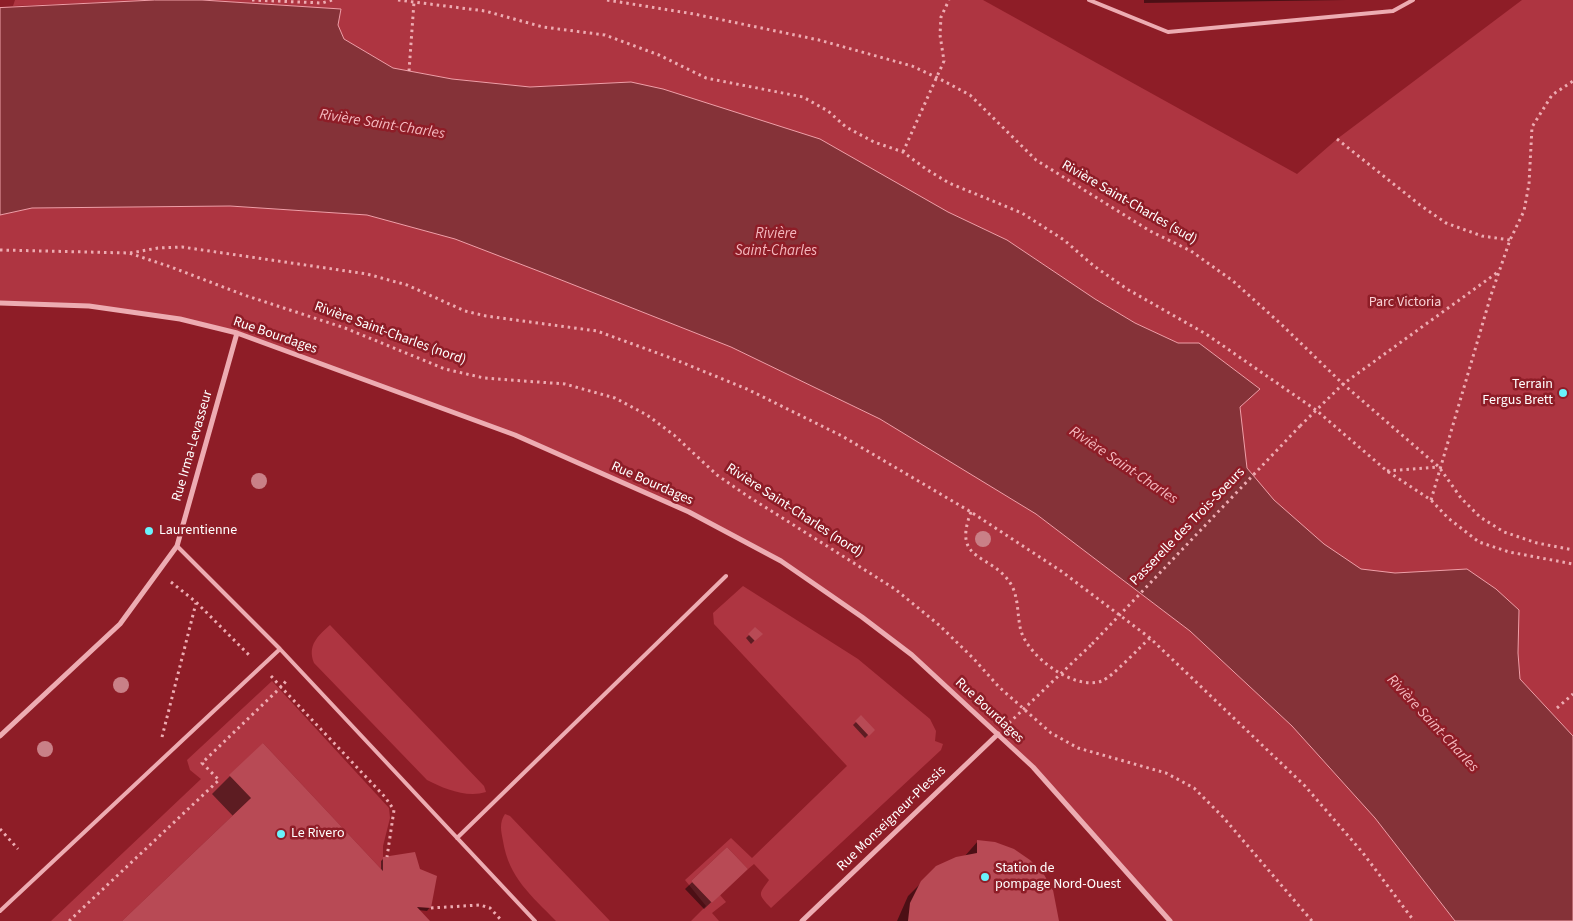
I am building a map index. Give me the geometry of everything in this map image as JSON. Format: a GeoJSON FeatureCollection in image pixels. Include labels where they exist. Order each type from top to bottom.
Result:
{"type":"FeatureCollection","features":[{"type":"Feature","properties":{"kind":"street","name":"Rue Bourdages"},"geometry":{"type":"LineString","coordinates":[[0,303],[89,306],[180,319],[236,333],[515,435],[690,512],[781,561],[862,617],[912,655],[1034,767],[1170,921]]}},
{"type":"Feature","properties":{"kind":"street","name":"Rue Irma-Levasseur"},"geometry":{"type":"LineString","coordinates":[[0,736],[120,624],[177,546],[236,333]]}},
{"type":"Feature","properties":{"kind":"street","name":"Rue Monseigneur-Plessis"},"geometry":{"type":"LineString","coordinates":[[802,921],[998,734]]}},
{"type":"Feature","properties":{"kind":"lane"},"geometry":{"type":"LineString","coordinates":[[1089,0],[1168,32],[1393,11],[1413,0]]}},
{"type":"Feature","properties":{"kind":"lane"},"geometry":{"type":"LineString","coordinates":[[177,546],[280,649],[535,921]]}},
{"type":"Feature","properties":{"kind":"lane"},"geometry":{"type":"LineString","coordinates":[[457,838],[726,576]]}},
{"type":"Feature","properties":{"kind":"lane"},"geometry":{"type":"LineString","coordinates":[[0,911],[280,649]]}},
{"type":"Feature","properties":{"kind":"path"},"geometry":{"type":"LineString","coordinates":[[252,0],[322,3],[332,0]]}},
{"type":"Feature","properties":{"kind":"path"},"geometry":{"type":"LineString","coordinates":[[398,0],[485,11],[543,27],[605,35],[659,55],[706,78],[803,97],[828,111],[846,127],[874,142],[903,152],[948,183],[1022,213],[1064,240],[1094,266],[1119,283],[1206,334],[1316,410],[1387,471],[1431,500],[1448,518],[1478,542],[1509,552],[1573,564]]}},
{"type":"Feature","properties":{"kind":"path","name":"Rivière Saint-Charles (sud)"},"geometry":{"type":"LineString","coordinates":[[607,0],[694,14],[819,40],[912,66],[970,95],[1036,160],[1150,231],[1191,251],[1232,281],[1282,324],[1343,384],[1439,468],[1461,498],[1480,517],[1504,532],[1537,543],[1573,550]]}},
{"type":"Feature","properties":{"kind":"path"},"geometry":{"type":"LineString","coordinates":[[903,152],[944,62],[940,35],[940,17],[949,0]]}},
{"type":"Feature","properties":{"kind":"path"},"geometry":{"type":"LineString","coordinates":[[410,71],[414,1]]}},
{"type":"Feature","properties":{"kind":"path"},"geometry":{"type":"LineString","coordinates":[[1431,500],[1499,272],[1510,240],[1524,210],[1529,184],[1532,127],[1552,95],[1573,81]]}},
{"type":"Feature","properties":{"kind":"path"},"geometry":{"type":"LineString","coordinates":[[1337,139],[1420,205],[1446,222],[1482,236],[1510,240]]}},
{"type":"Feature","properties":{"kind":"path"},"geometry":{"type":"LineString","coordinates":[[130,253],[158,248],[182,247],[367,274],[408,285],[466,310],[486,316],[597,331],[671,358],[747,390],[842,436],[971,512],[1061,571],[1150,638],[1305,786],[1363,852],[1414,921]]}},
{"type":"Feature","properties":{"kind":"path","name":"Rivière Saint-Charles (nord)"},"geometry":{"type":"LineString","coordinates":[[0,250],[130,253],[171,266],[244,295],[345,328],[445,369],[484,378],[565,384],[615,398],[654,420],[674,435],[718,475],[746,495],[895,589],[939,625],[1023,710],[1069,744],[1166,773],[1194,788],[1223,816],[1312,921]]}},
{"type":"Feature","properties":{"kind":"path","name":"Passerelle des Trois-Soeurs"},"geometry":{"type":"LineString","coordinates":[[1023,710],[1092,644],[1300,426],[1343,384],[1499,272]]}},
{"type":"Feature","properties":{"kind":"path"},"geometry":{"type":"LineString","coordinates":[[1387,471],[1439,468]]}},
{"type":"Feature","properties":{"kind":"path"},"geometry":{"type":"LineString","coordinates":[[971,512],[965,529],[965,540],[969,549],[1011,584],[1016,596],[1021,632],[1041,659],[1062,674],[1077,682],[1104,680],[1150,638]]}},
{"type":"Feature","properties":{"kind":"path"},"geometry":{"type":"LineString","coordinates":[[159,572],[196,602],[281,686],[385,797],[394,810],[387,857]]}},
{"type":"Feature","properties":{"kind":"path"},"geometry":{"type":"LineString","coordinates":[[162,738],[196,602]]}},
{"type":"Feature","properties":{"kind":"path"},"geometry":{"type":"LineString","coordinates":[[69,921],[219,780],[202,763],[281,686]]}},
{"type":"Feature","properties":{"kind":"path"},"geometry":{"type":"LineString","coordinates":[[1557,708],[1573,694]]}},
{"type":"Feature","properties":{"kind":"path"},"geometry":{"type":"LineString","coordinates":[[0,829],[18,849]]}},
{"type":"Feature","properties":{"kind":"path"},"geometry":{"type":"LineString","coordinates":[[431,908],[480,905],[490,908],[502,921]]}},
{"type":"Feature","properties":{"kind":"green space"},"geometry":{"type":"Polygon","coordinates":[[[15,0],[155,0],[13,6],[15,0]]]}},
{"type":"Feature","properties":{"kind":"green space","name":"Parc Victoria"},"geometry":{"type":"Polygon","coordinates":[[[202,0],[983,0],[1297,174],[1337,139],[1522,0],[1573,0],[1573,736],[1520,679],[1518,653],[1467,569],[1398,574],[1371,572],[1361,569],[1317,539],[1265,491],[1245,463],[1240,407],[1259,388],[1199,343],[1178,343],[1135,323],[1095,299],[1007,240],[948,212],[631,82],[530,87],[452,79],[393,68],[344,39],[338,25],[341,9],[202,0]]]}},
{"type":"Feature","properties":{"kind":"green space"},"geometry":{"type":"Polygon","coordinates":[[[230,206],[367,215],[455,238],[731,347],[880,419],[1036,514],[1190,631],[1292,726],[1375,818],[1455,921],[1170,921],[1034,767],[912,655],[781,561],[689,512],[515,435],[237,333],[180,319],[89,306],[0,303],[0,215],[32,208],[230,206]]]}},
{"type":"Feature","properties":{"kind":"green space"},"geometry":{"type":"Polygon","coordinates":[[[743,586],[858,659],[930,719],[936,731],[935,741],[943,744],[941,750],[771,908],[761,894],[769,880],[754,864],[748,869],[727,847],[691,881],[712,903],[720,895],[726,902],[712,913],[719,921],[691,921],[706,906],[685,880],[731,838],[752,858],[847,766],[714,624],[713,613],[743,586]]]}},
{"type":"Feature","properties":{"kind":"green space"},"geometry":{"type":"Polygon","coordinates":[[[330,625],[484,786],[486,792],[479,794],[463,793],[441,787],[427,780],[314,663],[312,651],[315,641],[330,625]]]}},
{"type":"Feature","properties":{"kind":"green space"},"geometry":{"type":"Polygon","coordinates":[[[272,681],[389,808],[390,818],[383,846],[383,871],[263,743],[251,798],[122,921],[51,921],[201,779],[190,770],[187,760],[272,681]]]}},
{"type":"Feature","properties":{"kind":"green space"},"geometry":{"type":"Polygon","coordinates":[[[505,814],[510,816],[610,921],[556,921],[538,903],[522,885],[510,865],[501,827],[505,814]]]}},
{"type":"Feature","properties":{"kind":"water","name":"Rivière Saint-Charles"},"geometry":{"type":"Polygon","coordinates":[[[155,0],[202,0],[341,9],[338,25],[344,39],[393,68],[452,79],[530,87],[631,82],[663,89],[820,139],[948,212],[1007,240],[1095,299],[1135,323],[1178,343],[1199,343],[1260,389],[1240,407],[1247,468],[1274,500],[1324,544],[1361,569],[1395,573],[1467,569],[1496,589],[1519,610],[1518,653],[1520,679],[1573,736],[1573,921],[1455,921],[1375,818],[1292,726],[1190,631],[1036,514],[880,419],[731,347],[455,239],[367,215],[230,206],[32,208],[0,215],[0,8],[155,0]]]}},
{"type":"Feature","properties":{"kind":"building"},"geometry":{"type":"Polygon","coordinates":[[[755,627],[763,634],[755,641],[748,634],[755,627]]]}},
{"type":"Feature","properties":{"kind":"building"},"geometry":{"type":"Polygon","coordinates":[[[861,715],[875,730],[869,736],[855,721],[861,715]]]}},
{"type":"Feature","properties":{"kind":"building","name":"Le Rivero"},"geometry":{"type":"Polygon","coordinates":[[[263,743],[383,871],[383,857],[415,852],[420,869],[437,876],[431,908],[417,907],[430,921],[122,921],[251,798],[229,775],[263,743]]]}},
{"type":"Feature","properties":{"kind":"building","name":"Station de pompage Nord-Ouest"},"geometry":{"type":"Polygon","coordinates":[[[977,840],[995,842],[1014,849],[1030,860],[1043,873],[1053,890],[1059,921],[908,921],[910,903],[921,881],[936,866],[956,857],[977,853],[977,840]]]}},
{"type":"Feature","properties":{"kind":"building"},"geometry":{"type":"Polygon","coordinates":[[[727,847],[748,869],[712,903],[691,881],[727,847]]]}},
{"type":"Feature","properties":{"kind":"place","name":"Terrain Fergus Brett"},"geometry":{"type":"Point","coordinates":[1563,393]}},
{"type":"Feature","properties":{"kind":"place","name":"Laurentienne"},"geometry":{"type":"Point","coordinates":[149,531]}},
{"type":"Feature","properties":{"kind":"place","name":"Le Rivero"},"geometry":{"type":"Point","coordinates":[281,834]}},
{"type":"Feature","properties":{"kind":"place","name":"Station de pompage Nord-Ouest"},"geometry":{"type":"Point","coordinates":[985,877]}}]}
